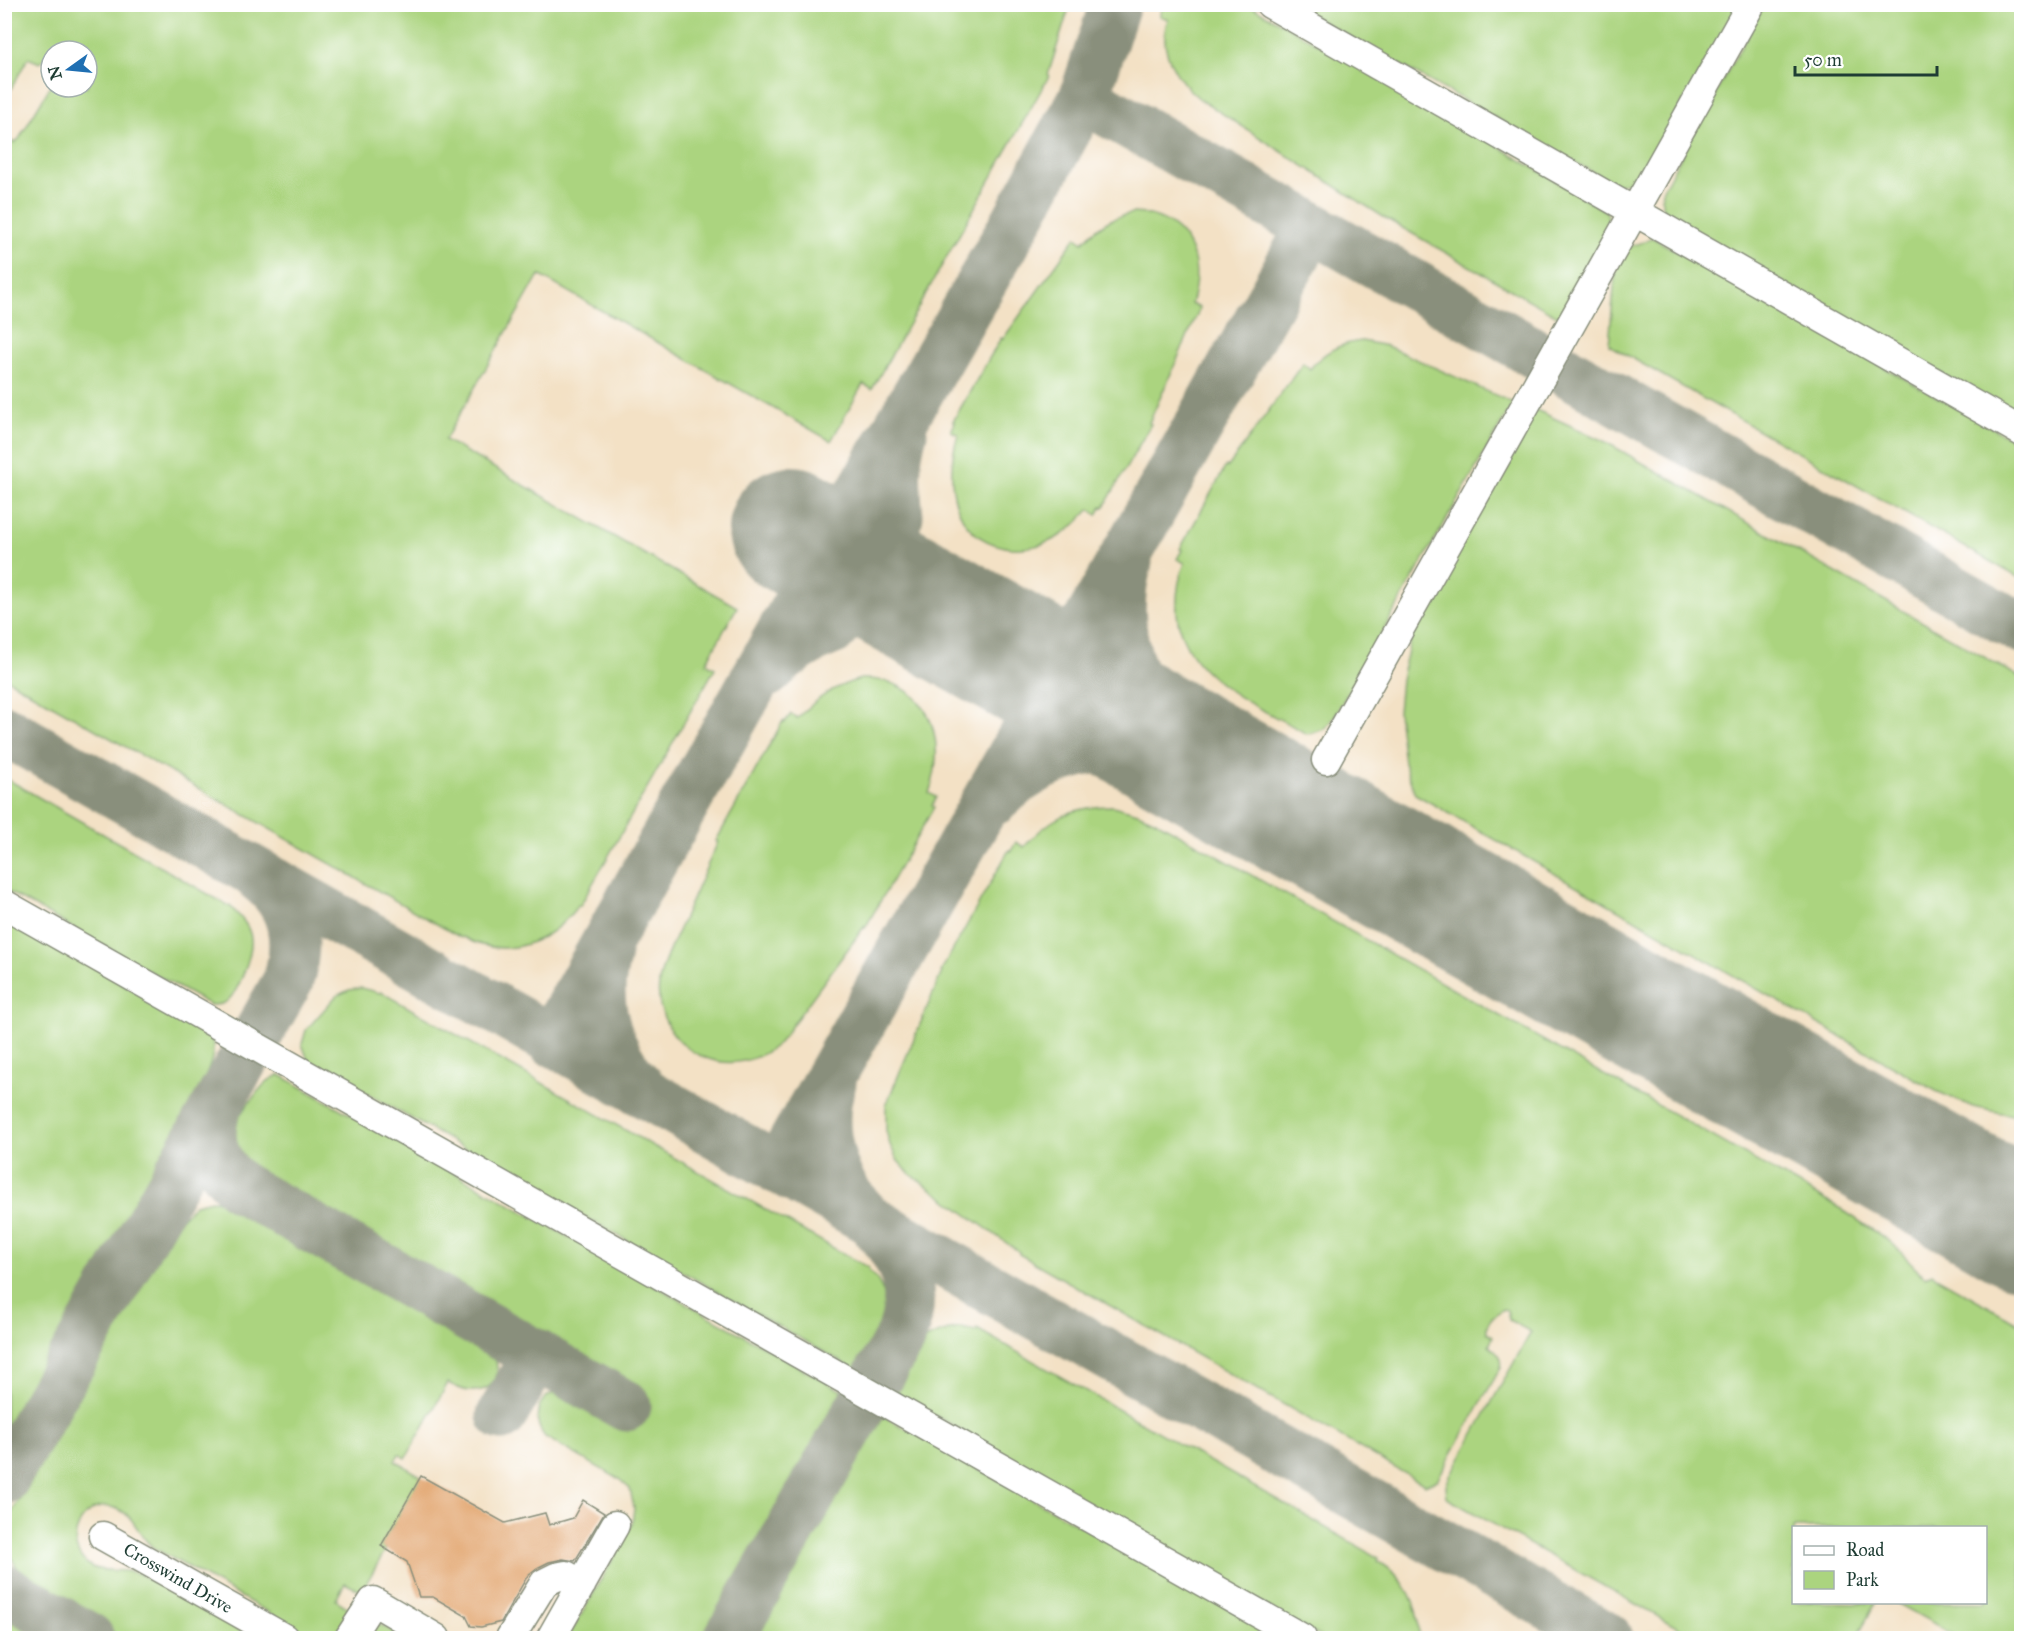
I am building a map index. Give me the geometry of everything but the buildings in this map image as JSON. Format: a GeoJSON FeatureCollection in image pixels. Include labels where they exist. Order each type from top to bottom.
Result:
{"type":"FeatureCollection","features":[{"type":"Feature","properties":{"kind":"street"},"geometry":{"type":"LineString","coordinates":[[1270,4],[2022,432]]}},
{"type":"Feature","properties":{"kind":"street"},"geometry":{"type":"LineString","coordinates":[[1326,760],[1751,4]]}},
{"type":"Feature","properties":{"kind":"street"},"geometry":{"type":"LineString","coordinates":[[4,904],[1302,1638]]}},
{"type":"Feature","properties":{"kind":"street"},"geometry":{"type":"LineString","coordinates":[[551,1638],[615,1525]]}},
{"type":"Feature","properties":{"kind":"street","name":"Crosswind Drive"},"geometry":{"type":"LineString","coordinates":[[103,1536],[284,1638]]}},
{"type":"Feature","properties":{"kind":"street"},"geometry":{"type":"LineString","coordinates":[[510,1638],[544,1583],[566,1575],[582,1584]]}},
{"type":"Feature","properties":{"kind":"street"},"geometry":{"type":"LineString","coordinates":[[349,1638],[373,1601],[436,1638]]}},
{"type":"Feature","properties":{"kind":"green space"},"geometry":{"type":"Polygon","coordinates":[[[5,4],[1070,5],[1049,76],[872,389],[863,384],[831,441],[539,275],[445,440],[737,607],[706,663],[715,668],[580,906],[578,905],[555,929],[541,938],[511,947],[495,947],[461,938],[5,678],[5,137],[14,143],[19,139],[43,99],[99,99],[99,39],[39,39],[39,63],[28,58],[5,100],[5,4]]]}},
{"type":"Feature","properties":{"kind":"green space"},"geometry":{"type":"Polygon","coordinates":[[[1161,5],[1249,5],[1493,143],[1607,212],[1608,235],[1564,312],[1557,316],[1385,218],[1201,100],[1184,84],[1171,64],[1165,42],[1168,19],[1160,16],[1161,5]]]}},
{"type":"Feature","properties":{"kind":"green space"},"geometry":{"type":"Polygon","coordinates":[[[1293,5],[1739,5],[1641,175],[1616,185],[1293,5]]]}},
{"type":"Feature","properties":{"kind":"green space"},"geometry":{"type":"Polygon","coordinates":[[[1764,5],[2021,5],[2021,419],[1674,220],[1662,207],[1662,191],[1764,5]]]}},
{"type":"Feature","properties":{"kind":"green space"},"geometry":{"type":"Polygon","coordinates":[[[1133,213],[1166,221],[1178,230],[1187,242],[1196,270],[1191,304],[1200,308],[1149,423],[1151,424],[1104,507],[1102,506],[1097,515],[1090,509],[1063,534],[1035,546],[1013,548],[987,541],[973,531],[963,518],[956,503],[952,469],[958,434],[951,431],[955,423],[953,421],[1001,338],[1003,339],[1076,237],[1083,242],[1105,223],[1133,213]]]}},
{"type":"Feature","properties":{"kind":"green space"},"geometry":{"type":"Polygon","coordinates":[[[1653,238],[2021,444],[2021,579],[1609,345],[1615,276],[1626,248],[1653,238]]]}},
{"type":"Feature","properties":{"kind":"green space"},"geometry":{"type":"Polygon","coordinates":[[[1362,341],[1387,346],[1513,403],[1334,717],[1324,729],[1307,734],[1246,701],[1207,672],[1193,655],[1182,636],[1177,613],[1178,587],[1185,563],[1177,559],[1182,550],[1180,549],[1226,466],[1228,467],[1303,363],[1310,369],[1333,349],[1362,341]]]}},
{"type":"Feature","properties":{"kind":"green space"},"geometry":{"type":"Polygon","coordinates":[[[1534,409],[1604,441],[2021,678],[2021,1125],[2015,1124],[2017,1116],[1973,1107],[1936,1091],[1415,794],[1404,763],[1398,712],[1401,679],[1413,630],[1534,409]]]}},
{"type":"Feature","properties":{"kind":"green space"},"geometry":{"type":"Polygon","coordinates":[[[861,679],[884,681],[903,688],[917,700],[928,715],[934,732],[936,752],[935,772],[929,793],[936,797],[932,806],[934,807],[865,928],[779,1043],[763,1054],[745,1061],[726,1062],[706,1058],[684,1045],[667,1025],[662,1013],[659,986],[668,952],[718,842],[716,841],[783,721],[785,722],[791,714],[798,718],[826,694],[842,685],[861,679]]]}},
{"type":"Feature","properties":{"kind":"green space"},"geometry":{"type":"Polygon","coordinates":[[[5,778],[231,907],[248,929],[251,945],[244,974],[229,999],[222,1004],[210,1005],[5,890],[5,778]]]}},
{"type":"Feature","properties":{"kind":"green space"},"geometry":{"type":"Polygon","coordinates":[[[1113,806],[1156,821],[1841,1209],[1891,1242],[1925,1277],[1932,1273],[2021,1325],[2021,1638],[1955,1638],[1956,1636],[1899,1604],[1987,1604],[1987,1526],[1792,1526],[1792,1604],[1875,1604],[1859,1632],[1853,1638],[1696,1638],[1447,1498],[1446,1486],[1449,1478],[1531,1332],[1509,1320],[1507,1310],[1503,1309],[1494,1316],[1487,1328],[1487,1332],[1493,1336],[1489,1345],[1500,1357],[1501,1367],[1437,1480],[1425,1485],[1019,1254],[909,1173],[898,1161],[890,1145],[886,1131],[886,1105],[941,971],[1009,850],[1011,851],[1016,842],[1024,847],[1053,821],[1074,811],[1113,806]]]}},
{"type":"Feature","properties":{"kind":"green space"},"geometry":{"type":"Polygon","coordinates":[[[5,914],[211,1036],[213,1049],[202,1089],[5,1438],[5,914]]]}},
{"type":"Feature","properties":{"kind":"green space"},"geometry":{"type":"Polygon","coordinates":[[[361,988],[381,992],[869,1268],[868,1270],[882,1289],[887,1312],[879,1344],[863,1374],[308,1060],[302,1044],[306,1030],[336,996],[361,988]]]}},
{"type":"Feature","properties":{"kind":"green space"},"geometry":{"type":"Polygon","coordinates":[[[280,1075],[851,1396],[713,1638],[568,1638],[626,1536],[632,1524],[634,1508],[630,1489],[619,1479],[545,1437],[538,1420],[540,1404],[552,1394],[561,1392],[571,1394],[572,1391],[626,1421],[641,1395],[291,1196],[251,1168],[241,1158],[235,1147],[233,1134],[238,1120],[262,1086],[280,1075]]]}},
{"type":"Feature","properties":{"kind":"green space"},"geometry":{"type":"Polygon","coordinates":[[[211,1200],[231,1202],[276,1223],[486,1342],[495,1358],[496,1374],[489,1387],[468,1391],[448,1383],[406,1458],[399,1454],[395,1461],[421,1476],[381,1546],[386,1549],[363,1589],[358,1590],[345,1583],[336,1600],[350,1611],[334,1638],[314,1638],[154,1548],[130,1518],[120,1510],[107,1506],[95,1508],[86,1515],[79,1524],[76,1535],[76,1547],[82,1558],[92,1567],[138,1573],[254,1638],[122,1638],[60,1604],[28,1580],[13,1561],[9,1550],[7,1537],[9,1522],[7,1521],[178,1219],[180,1220],[195,1204],[211,1200]]]}},
{"type":"Feature","properties":{"kind":"green space"},"geometry":{"type":"Polygon","coordinates":[[[960,1328],[976,1331],[977,1329],[1379,1558],[1378,1561],[1396,1575],[1410,1594],[1417,1615],[1418,1638],[1322,1638],[889,1389],[902,1365],[923,1341],[933,1335],[960,1328]]]}},
{"type":"Feature","properties":{"kind":"green space"},"geometry":{"type":"Polygon","coordinates":[[[876,1412],[1281,1638],[747,1638],[876,1412]]]}},
{"type":"Feature","properties":{"kind":"green space"},"geometry":{"type":"Polygon","coordinates":[[[4,1612],[44,1632],[45,1630],[60,1638],[5,1638],[4,1612]]]}},
{"type":"Feature","properties":{"kind":"green space"},"geometry":{"type":"Polygon","coordinates":[[[376,1624],[381,1625],[406,1638],[362,1638],[376,1624]]]}},
{"type":"Feature","properties":{"kind":"taxiway"},"geometry":{"type":"LineString","coordinates":[[551,1041],[1016,222],[1084,98],[1115,4]]}},
{"type":"Feature","properties":{"kind":"taxiway"},"geometry":{"type":"LineString","coordinates":[[1084,98],[2022,629]]}},
{"type":"Feature","properties":{"kind":"taxiway"},"geometry":{"type":"LineString","coordinates":[[778,1169],[1311,228]]}},
{"type":"Feature","properties":{"kind":"taxiway"},"geometry":{"type":"LineString","coordinates":[[898,516],[896,464],[902,433]]}},
{"type":"Feature","properties":{"kind":"taxiway"},"geometry":{"type":"LineString","coordinates":[[1127,562],[1121,591],[1121,620],[1125,648],[1134,675],[1146,700],[1163,722],[1183,743],[1207,760]]}},
{"type":"Feature","properties":{"kind":"taxiway"},"geometry":{"type":"LineString","coordinates":[[767,672],[798,647],[834,629]]}},
{"type":"Feature","properties":{"kind":"taxiway"},"geometry":{"type":"LineString","coordinates":[[4,730],[1608,1638]]}},
{"type":"Feature","properties":{"kind":"taxiway"},"geometry":{"type":"LineString","coordinates":[[994,800],[1012,784],[1053,760],[1099,748],[1146,749],[1180,757],[1198,766],[1354,854]]}},
{"type":"Feature","properties":{"kind":"taxiway"},"geometry":{"type":"LineString","coordinates":[[4,1479],[288,981],[294,951],[292,924],[280,899],[259,877]]}},
{"type":"Feature","properties":{"kind":"taxiway"},"geometry":{"type":"LineString","coordinates":[[606,953],[600,990],[606,1031],[625,1069],[643,1090]]}},
{"type":"Feature","properties":{"kind":"taxiway"},"geometry":{"type":"LineString","coordinates":[[729,1638],[900,1338],[908,1310],[908,1284],[899,1259],[883,1235],[848,1196],[833,1165],[825,1124],[827,1096],[831,1083]]}},
{"type":"Feature","properties":{"kind":"taxiway"},"geometry":{"type":"LineString","coordinates":[[215,1110],[211,1133],[214,1153],[224,1170],[240,1187],[626,1406]]}},
{"type":"Feature","properties":{"kind":"taxiway"},"geometry":{"type":"LineString","coordinates":[[502,1415],[537,1355]]}},
{"type":"Feature","properties":{"kind":"taxiway"},"geometry":{"type":"LineString","coordinates":[[4,1589],[89,1638]]}},
{"type":"Feature","properties":{"kind":"runway"},"geometry":{"type":"LineString","coordinates":[[792,530],[2022,1225]]}}]}
